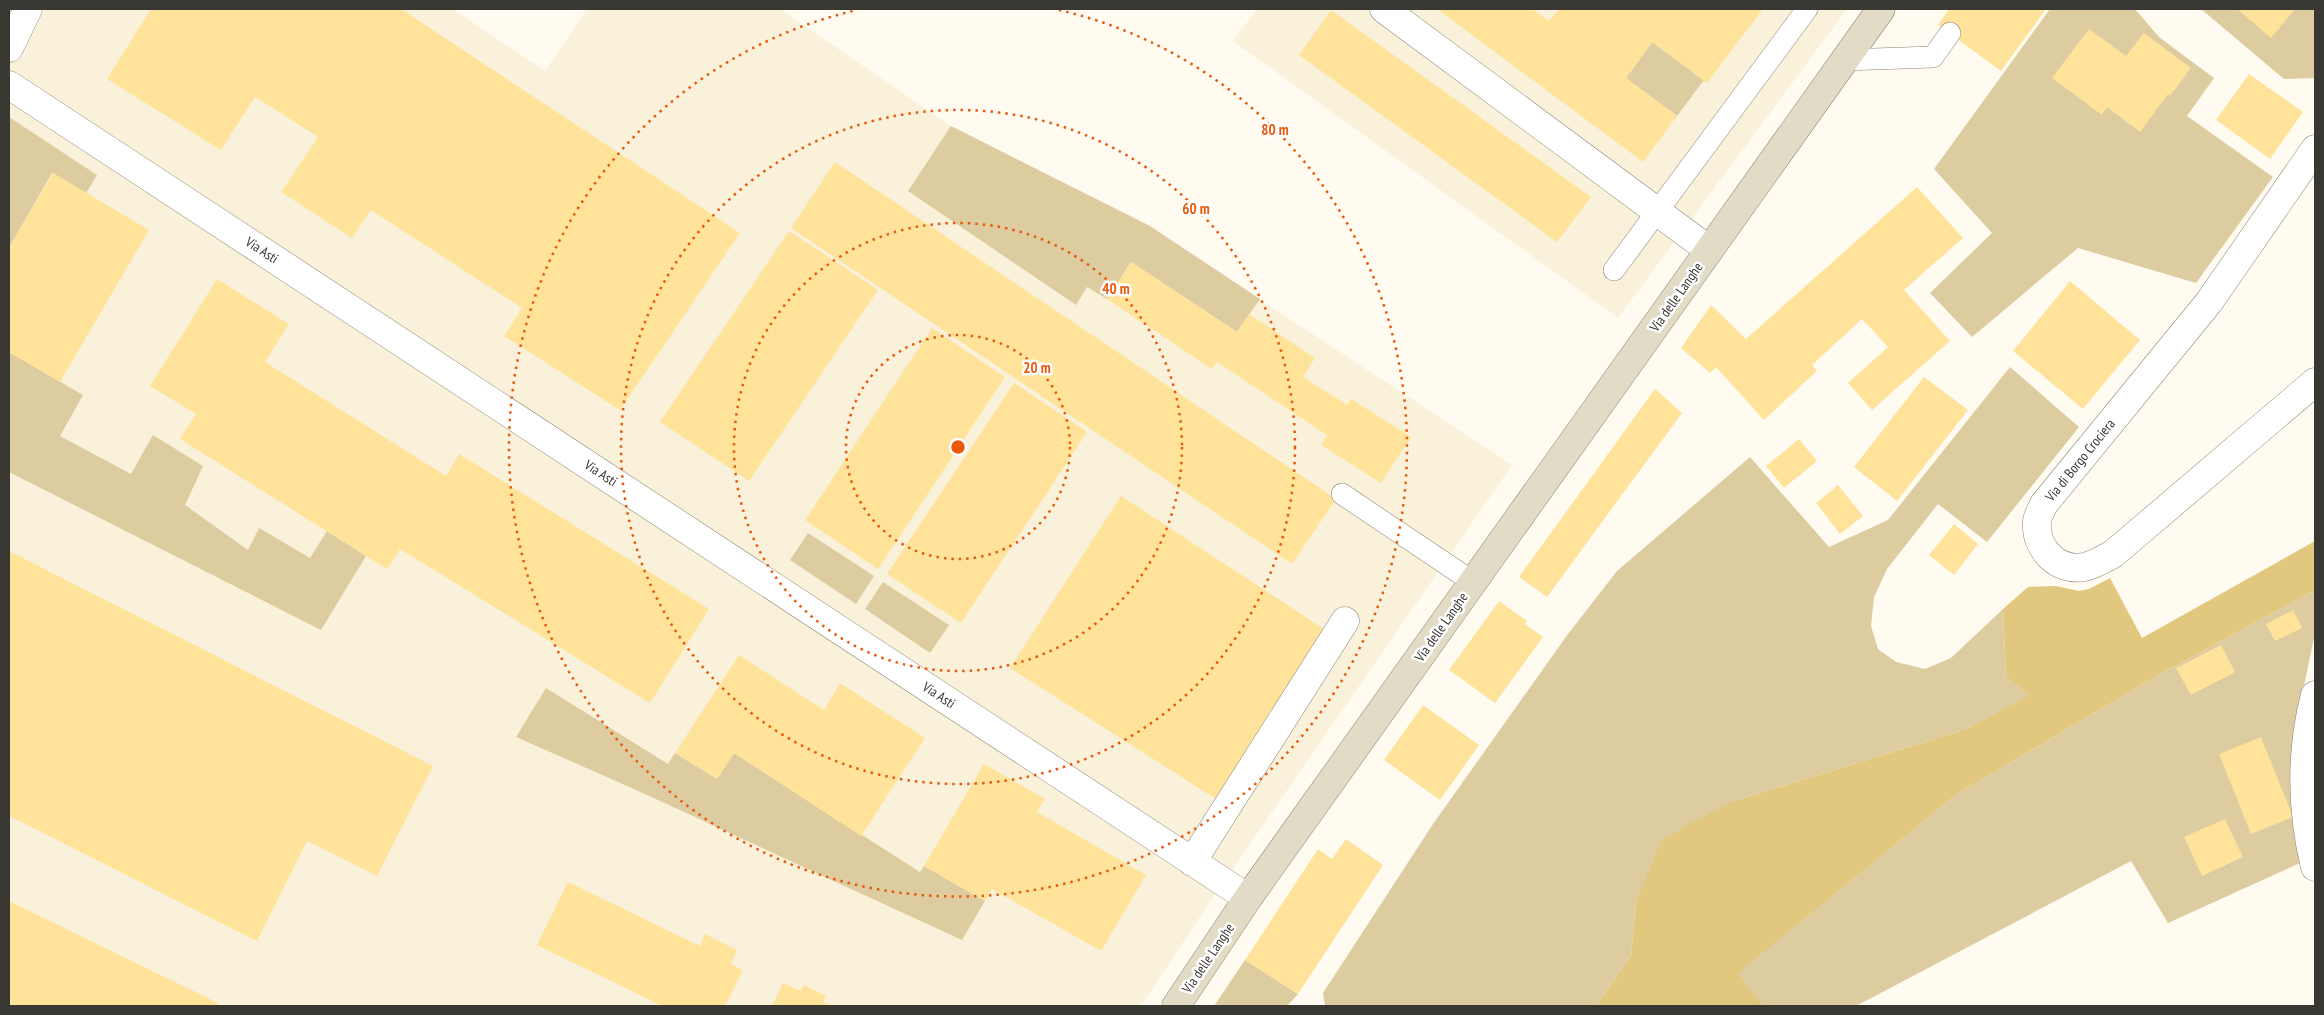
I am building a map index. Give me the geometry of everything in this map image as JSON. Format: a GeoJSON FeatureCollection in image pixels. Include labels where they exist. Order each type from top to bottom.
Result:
{"type":"FeatureCollection","features":[{"type":"Feature","properties":{"kind":"main road","name":"Via delle Langhe"},"geometry":{"type":"LineString","coordinates":[[1176,1006],[1248,898],[1882,9]]}},
{"type":"Feature","properties":{"kind":"street"},"geometry":{"type":"LineString","coordinates":[[9,48],[28,9]]}},
{"type":"Feature","properties":{"kind":"street","name":"Via delle Langhe"},"geometry":{"type":"LineString","coordinates":[[1384,9],[1709,250]]}},
{"type":"Feature","properties":{"kind":"street","name":"Via Asti"},"geometry":{"type":"LineString","coordinates":[[9,85],[1248,898]]}},
{"type":"Feature","properties":{"kind":"street","name":"Via di Borgo Crociera"},"geometry":{"type":"LineString","coordinates":[[2315,149],[2224,283],[2044,504],[2037,521],[2038,539],[2045,552],[2055,561],[2068,568],[2084,567],[2113,554],[2315,382]]}},
{"type":"Feature","properties":{"kind":"street"},"geometry":{"type":"LineString","coordinates":[[1192,862],[1346,621]]}},
{"type":"Feature","properties":{"kind":"street"},"geometry":{"type":"LineString","coordinates":[[2315,695],[2306,736],[2303,771],[2306,824],[2315,867]]}},
{"type":"Feature","properties":{"kind":"lane"},"geometry":{"type":"LineString","coordinates":[[1614,270],[1807,9]]}},
{"type":"Feature","properties":{"kind":"lane"},"geometry":{"type":"LineString","coordinates":[[1844,60],[1933,57],[1950,33]]}},
{"type":"Feature","properties":{"kind":"lane"},"geometry":{"type":"LineString","coordinates":[[1342,494],[1473,582]]}},
{"type":"Feature","properties":{"kind":"shaded area"},"geometry":{"type":"Polygon","coordinates":[[[9,9],[453,9],[545,71],[587,9],[780,9],[951,126],[1150,227],[1512,465],[1209,903],[1141,1006],[9,1006],[9,9]]]}},
{"type":"Feature","properties":{"kind":"shaded area"},"geometry":{"type":"Polygon","coordinates":[[[1257,9],[1847,9],[1618,318],[1233,41],[1257,9]]]}},
{"type":"Feature","properties":{"kind":"shaded area"},"geometry":{"type":"Polygon","coordinates":[[[2050,9],[2135,9],[2159,37],[2214,78],[2187,116],[2273,177],[2196,283],[2078,248],[1972,337],[1930,293],[1992,233],[1934,169],[2050,9]]]}},
{"type":"Feature","properties":{"kind":"shaded area"},"geometry":{"type":"Polygon","coordinates":[[[2201,9],[2315,9],[2315,78],[2284,79],[2201,9]]]}},
{"type":"Feature","properties":{"kind":"shaded area"},"geometry":{"type":"Polygon","coordinates":[[[1652,42],[1704,80],[1677,116],[1626,78],[1652,42]]]}},
{"type":"Feature","properties":{"kind":"shaded area"},"geometry":{"type":"Polygon","coordinates":[[[9,117],[97,175],[86,193],[52,173],[9,248],[9,117]]]}},
{"type":"Feature","properties":{"kind":"shaded area"},"geometry":{"type":"Polygon","coordinates":[[[951,126],[1150,226],[1260,299],[1237,332],[1131,262],[1107,299],[1087,287],[1076,305],[908,191],[951,126]]]}},
{"type":"Feature","properties":{"kind":"shaded area"},"geometry":{"type":"Polygon","coordinates":[[[9,352],[83,395],[60,436],[131,474],[153,435],[203,466],[185,505],[248,550],[259,528],[310,558],[327,531],[366,556],[321,630],[9,472],[9,352]]]}},
{"type":"Feature","properties":{"kind":"shaded area"},"geometry":{"type":"Polygon","coordinates":[[[2010,367],[2079,427],[1987,542],[1938,504],[1887,569],[1874,597],[1871,626],[1878,649],[1896,662],[1925,669],[1951,658],[2003,609],[2006,677],[2031,695],[1964,730],[1734,801],[1636,902],[1631,956],[1596,1006],[1325,1006],[1323,993],[1433,824],[1568,634],[1617,571],[1750,457],[1829,547],[1888,520],[2010,367]]]}},
{"type":"Feature","properties":{"kind":"shaded area"},"geometry":{"type":"Polygon","coordinates":[[[808,533],[874,576],[856,604],[790,560],[808,533]]]}},
{"type":"Feature","properties":{"kind":"shaded area"},"geometry":{"type":"Polygon","coordinates":[[[2315,541],[2315,590],[2155,677],[1957,794],[1738,973],[1763,1006],[1596,1006],[1631,956],[1636,902],[1662,839],[1734,801],[1964,730],[2030,695],[2006,677],[2003,609],[2028,587],[2056,586],[2079,591],[2089,589],[2110,578],[2142,638],[2315,541]]]}},
{"type":"Feature","properties":{"kind":"shaded area"},"geometry":{"type":"Polygon","coordinates":[[[883,582],[949,625],[930,653],[865,609],[883,582]]]}},
{"type":"Feature","properties":{"kind":"shaded area"},"geometry":{"type":"Polygon","coordinates":[[[2315,590],[2315,633],[2292,743],[2292,799],[2300,863],[2168,923],[2131,861],[1856,1006],[1763,1006],[1737,973],[1957,794],[2155,677],[2315,590]]]}},
{"type":"Feature","properties":{"kind":"shaded area"},"geometry":{"type":"Polygon","coordinates":[[[546,688],[668,764],[675,753],[717,779],[734,753],[920,872],[924,866],[985,901],[962,940],[634,789],[516,737],[546,688]]]}},
{"type":"Feature","properties":{"kind":"shaded area"},"geometry":{"type":"Polygon","coordinates":[[[1245,960],[1298,994],[1287,1006],[1214,1006],[1245,960]]]}},
{"type":"Feature","properties":{"kind":"building"},"geometry":{"type":"Polygon","coordinates":[[[151,9],[401,9],[740,233],[620,410],[504,336],[522,308],[371,210],[352,238],[281,192],[318,137],[255,97],[221,150],[107,79],[151,9]]]}},
{"type":"Feature","properties":{"kind":"building"},"geometry":{"type":"Polygon","coordinates":[[[1437,9],[1532,9],[1549,21],[1559,9],[1763,9],[1707,83],[1652,42],[1626,78],[1677,116],[1643,162],[1437,9]]]}},
{"type":"Feature","properties":{"kind":"building"},"geometry":{"type":"Polygon","coordinates":[[[1949,9],[2046,9],[2001,71],[1938,25],[1949,9]]]}},
{"type":"Feature","properties":{"kind":"building"},"geometry":{"type":"Polygon","coordinates":[[[2237,9],[2295,9],[2271,38],[2237,9]]]}},
{"type":"Feature","properties":{"kind":"building"},"geometry":{"type":"Polygon","coordinates":[[[1331,10],[1591,197],[1557,242],[1299,55],[1331,10]]]}},
{"type":"Feature","properties":{"kind":"building"},"geometry":{"type":"Polygon","coordinates":[[[2089,29],[2126,56],[2144,33],[2191,68],[2170,96],[2168,94],[2140,132],[2107,107],[2102,115],[2052,78],[2089,29]]]}},
{"type":"Feature","properties":{"kind":"building"},"geometry":{"type":"Polygon","coordinates":[[[2249,74],[2303,112],[2270,159],[2216,120],[2249,74]]]}},
{"type":"Feature","properties":{"kind":"building"},"geometry":{"type":"Polygon","coordinates":[[[835,162],[1336,499],[1292,564],[791,228],[835,162]]]}},
{"type":"Feature","properties":{"kind":"building"},"geometry":{"type":"Polygon","coordinates":[[[53,173],[149,230],[60,382],[9,352],[9,248],[53,173]]]}},
{"type":"Feature","properties":{"kind":"building"},"geometry":{"type":"Polygon","coordinates":[[[1917,187],[1963,238],[1904,290],[1950,341],[1872,410],[1848,383],[1888,347],[1862,319],[1812,365],[1817,371],[1764,420],[1716,367],[1710,373],[1681,348],[1711,305],[1746,339],[1917,187]]]}},
{"type":"Feature","properties":{"kind":"building"},"geometry":{"type":"Polygon","coordinates":[[[789,231],[878,290],[749,481],[660,422],[789,231]]]}},
{"type":"Feature","properties":{"kind":"building"},"geometry":{"type":"Polygon","coordinates":[[[1131,262],[1237,332],[1249,314],[1315,358],[1303,377],[1347,405],[1351,399],[1411,437],[1381,483],[1321,445],[1327,435],[1217,362],[1212,369],[1107,299],[1131,262]]]}},
{"type":"Feature","properties":{"kind":"building"},"geometry":{"type":"Polygon","coordinates":[[[217,279],[289,324],[265,362],[446,476],[459,454],[709,609],[650,703],[400,549],[387,569],[180,439],[196,414],[150,386],[217,279]]]}},
{"type":"Feature","properties":{"kind":"building"},"geometry":{"type":"Polygon","coordinates":[[[2070,281],[2140,340],[2083,409],[2013,351],[2070,281]]]}},
{"type":"Feature","properties":{"kind":"building"},"geometry":{"type":"Polygon","coordinates":[[[932,328],[1005,377],[878,569],[805,520],[932,328]]]}},
{"type":"Feature","properties":{"kind":"building"},"geometry":{"type":"Polygon","coordinates":[[[1924,377],[1968,410],[1897,501],[1854,467],[1924,377]]]}},
{"type":"Feature","properties":{"kind":"building"},"geometry":{"type":"Polygon","coordinates":[[[1014,383],[1087,432],[961,623],[887,574],[1014,383]]]}},
{"type":"Feature","properties":{"kind":"building"},"geometry":{"type":"Polygon","coordinates":[[[1655,389],[1682,413],[1547,597],[1519,577],[1655,389]]]}},
{"type":"Feature","properties":{"kind":"building"},"geometry":{"type":"Polygon","coordinates":[[[1799,439],[1817,461],[1784,488],[1766,466],[1799,439]]]}},
{"type":"Feature","properties":{"kind":"building"},"geometry":{"type":"Polygon","coordinates":[[[1838,485],[1863,516],[1840,534],[1816,503],[1838,485]]]}},
{"type":"Feature","properties":{"kind":"building"},"geometry":{"type":"Polygon","coordinates":[[[1121,496],[1324,629],[1216,799],[1010,668],[1121,496]]]}},
{"type":"Feature","properties":{"kind":"building"},"geometry":{"type":"Polygon","coordinates":[[[1954,524],[1978,544],[1954,575],[1929,555],[1954,524]]]}},
{"type":"Feature","properties":{"kind":"building"},"geometry":{"type":"Polygon","coordinates":[[[9,551],[433,766],[377,876],[307,841],[257,941],[9,816],[9,551]]]}},
{"type":"Feature","properties":{"kind":"building"},"geometry":{"type":"Polygon","coordinates":[[[1499,601],[1527,621],[1525,624],[1543,637],[1495,703],[1449,670],[1499,601]]]}},
{"type":"Feature","properties":{"kind":"building"},"geometry":{"type":"Polygon","coordinates":[[[2293,610],[2302,628],[2275,641],[2266,624],[2293,610]]]}},
{"type":"Feature","properties":{"kind":"building"},"geometry":{"type":"Polygon","coordinates":[[[2221,645],[2235,672],[2191,695],[2176,668],[2221,645]]]}},
{"type":"Feature","properties":{"kind":"building"},"geometry":{"type":"Polygon","coordinates":[[[739,655],[824,710],[840,683],[925,738],[861,836],[734,753],[717,779],[675,753],[739,655]]]}},
{"type":"Feature","properties":{"kind":"building"},"geometry":{"type":"Polygon","coordinates":[[[1423,705],[1479,745],[1440,800],[1384,760],[1423,705]]]}},
{"type":"Feature","properties":{"kind":"building"},"geometry":{"type":"Polygon","coordinates":[[[2261,737],[2293,817],[2251,834],[2219,754],[2261,737]]]}},
{"type":"Feature","properties":{"kind":"building"},"geometry":{"type":"Polygon","coordinates":[[[984,764],[1045,799],[1037,812],[1146,875],[1101,951],[992,889],[985,901],[924,866],[984,764]]]}},
{"type":"Feature","properties":{"kind":"building"},"geometry":{"type":"Polygon","coordinates":[[[2225,819],[2243,857],[2202,876],[2184,837],[2225,819]]]}},
{"type":"Feature","properties":{"kind":"building"},"geometry":{"type":"Polygon","coordinates":[[[1346,839],[1383,865],[1298,994],[1245,960],[1318,849],[1332,859],[1346,839]]]}},
{"type":"Feature","properties":{"kind":"building"},"geometry":{"type":"Polygon","coordinates":[[[568,882],[700,946],[705,934],[737,950],[731,964],[743,970],[725,1006],[662,1006],[537,945],[568,882]]]}},
{"type":"Feature","properties":{"kind":"building"},"geometry":{"type":"Polygon","coordinates":[[[9,901],[218,1003],[216,1006],[9,1006],[9,901]]]}},
{"type":"Feature","properties":{"kind":"building"},"geometry":{"type":"Polygon","coordinates":[[[783,983],[801,991],[804,985],[826,996],[823,1002],[832,1006],[772,1006],[783,983]]]}}]}
